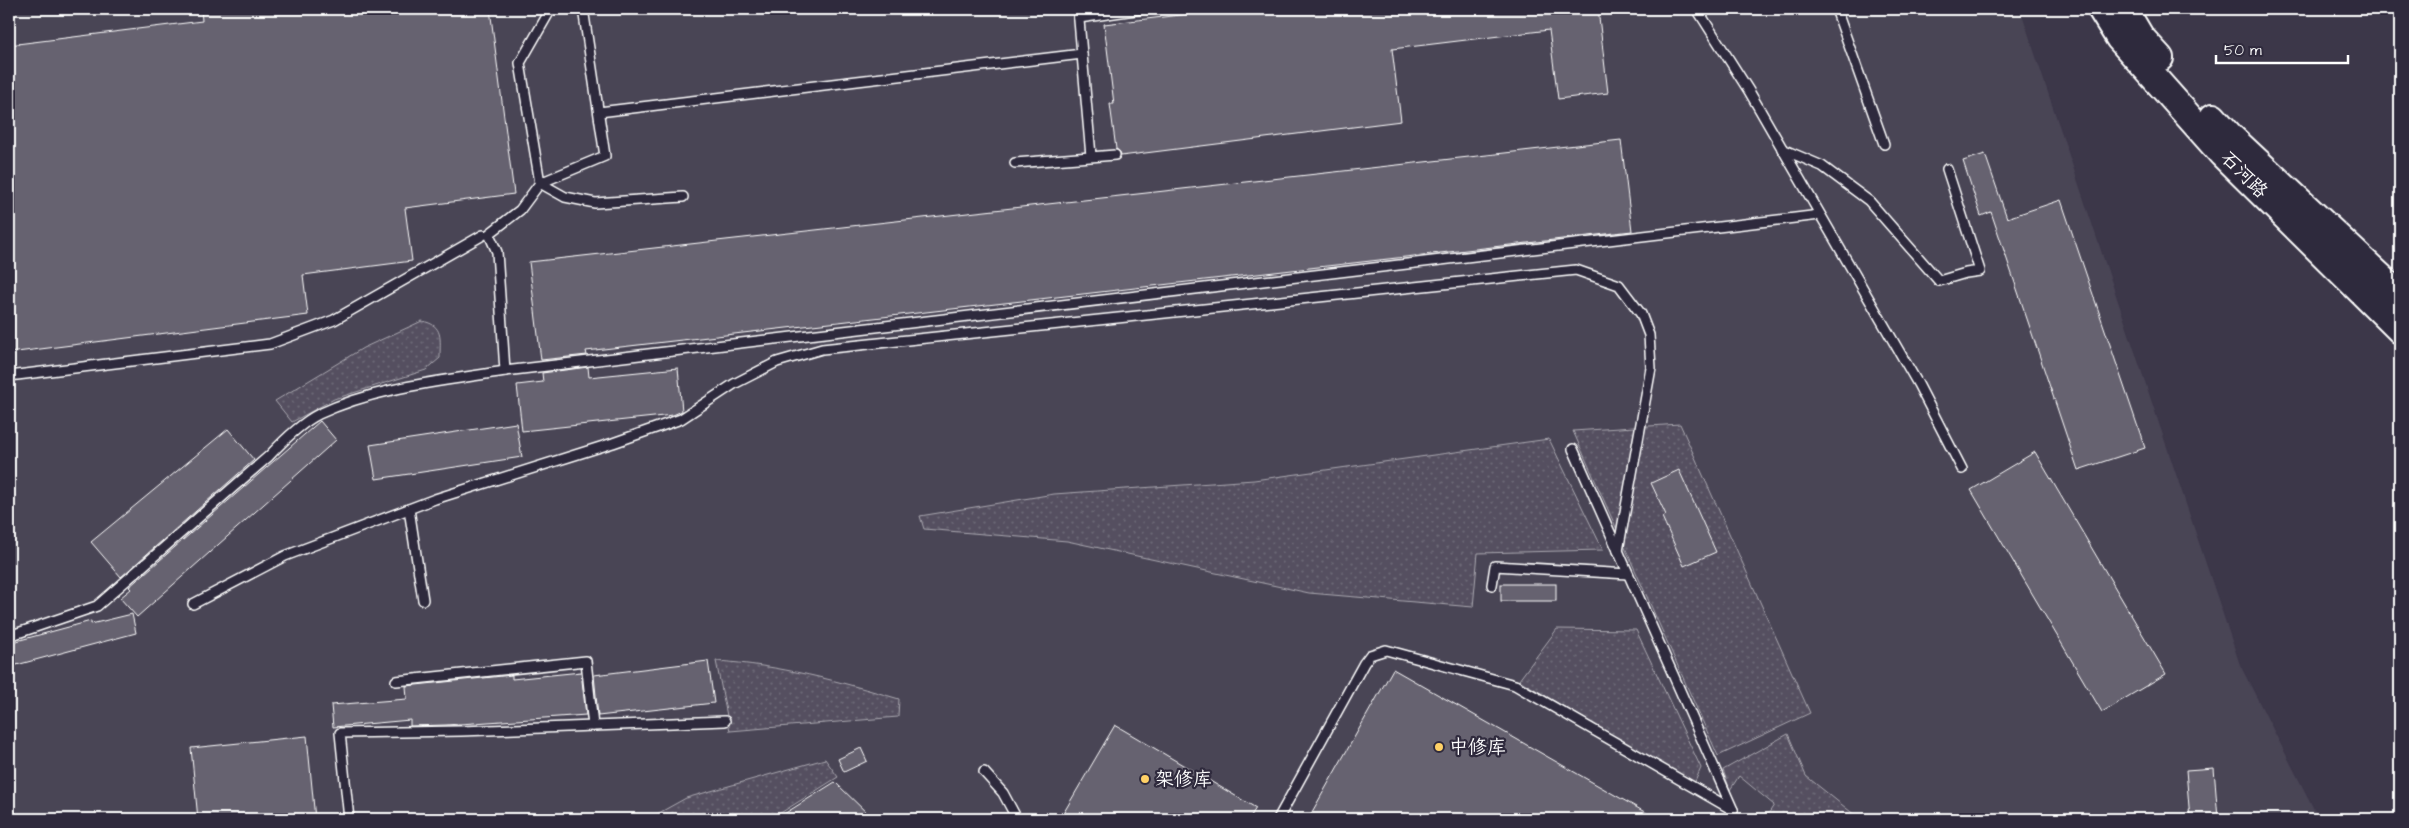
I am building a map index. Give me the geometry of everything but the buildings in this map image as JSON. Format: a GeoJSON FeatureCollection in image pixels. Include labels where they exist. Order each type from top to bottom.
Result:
{"type":"FeatureCollection","features":[{"type":"Feature","properties":{"kind":"main road","name":"石河路"},"geometry":{"type":"LineString","coordinates":[[2101,9],[2119,38],[2222,154],[2400,330]]}},
{"type":"Feature","properties":{"kind":"main road","name":"石河路"},"geometry":{"type":"LineString","coordinates":[[2124,9],[2140,36],[2231,137],[2383,279],[2400,299]]}},
{"type":"Feature","properties":{"kind":"lane"},"geometry":{"type":"LineString","coordinates":[[551,9],[520,63],[540,182],[565,197],[595,204],[683,197]]}},
{"type":"Feature","properties":{"kind":"lane"},"geometry":{"type":"LineString","coordinates":[[505,371],[497,252],[489,234],[520,210],[540,182],[606,156],[584,15],[581,9]]}},
{"type":"Feature","properties":{"kind":"lane"},"geometry":{"type":"LineString","coordinates":[[1092,156],[1078,14],[1142,9]]}},
{"type":"Feature","properties":{"kind":"lane"},"geometry":{"type":"LineString","coordinates":[[1697,9],[1749,91],[1918,384],[1962,469]]}},
{"type":"Feature","properties":{"kind":"lane"},"geometry":{"type":"LineString","coordinates":[[1836,9],[1884,144]]}},
{"type":"Feature","properties":{"kind":"lane"},"geometry":{"type":"LineString","coordinates":[[599,112],[1082,54]]}},
{"type":"Feature","properties":{"kind":"lane"},"geometry":{"type":"LineString","coordinates":[[1781,148],[1822,166],[1870,201],[1939,282],[1966,273],[1980,271],[1947,170]]}},
{"type":"Feature","properties":{"kind":"lane"},"geometry":{"type":"LineString","coordinates":[[1015,163],[1115,155]]}},
{"type":"Feature","properties":{"kind":"lane"},"geometry":{"type":"LineString","coordinates":[[9,636],[97,606],[269,456],[283,441],[318,415],[360,399],[406,387],[505,371],[1820,215]]}},
{"type":"Feature","properties":{"kind":"lane"},"geometry":{"type":"LineString","coordinates":[[9,376],[270,344],[334,320],[484,235]]}},
{"type":"Feature","properties":{"kind":"lane"},"geometry":{"type":"LineString","coordinates":[[192,604],[285,556],[409,509],[613,443],[681,418],[734,384],[778,362],[822,349],[1576,270],[1620,285],[1641,314],[1649,335],[1651,368],[1618,551]]}},
{"type":"Feature","properties":{"kind":"lane"},"geometry":{"type":"LineString","coordinates":[[1573,448],[1731,815]]}},
{"type":"Feature","properties":{"kind":"lane"},"geometry":{"type":"LineString","coordinates":[[409,509],[423,600]]}},
{"type":"Feature","properties":{"kind":"lane"},"geometry":{"type":"LineString","coordinates":[[1492,584],[1496,566],[1628,574]]}},
{"type":"Feature","properties":{"kind":"lane"},"geometry":{"type":"LineString","coordinates":[[1278,819],[1364,662],[1370,655],[1386,650],[1515,686],[1731,815]]}},
{"type":"Feature","properties":{"kind":"lane"},"geometry":{"type":"LineString","coordinates":[[396,681],[586,662],[593,726]]}},
{"type":"Feature","properties":{"kind":"lane"},"geometry":{"type":"LineString","coordinates":[[349,819],[340,733],[593,726],[726,720]]}},
{"type":"Feature","properties":{"kind":"lane"},"geometry":{"type":"LineString","coordinates":[[984,772],[1003,793],[1017,819]]}},
{"type":"Feature","properties":{"kind":"shaded area"},"geometry":{"type":"Polygon","coordinates":[[[9,9],[2020,9],[2240,665],[2319,819],[9,819],[9,9]]]}},
{"type":"Feature","properties":{"kind":"shaded area"},"geometry":{"type":"Polygon","coordinates":[[[422,321],[429,323],[437,329],[440,339],[440,358],[426,370],[334,399],[292,422],[275,401],[363,348],[422,321]]]}},
{"type":"Feature","properties":{"kind":"shaded area"},"geometry":{"type":"Polygon","coordinates":[[[1680,424],[1810,713],[1718,756],[1573,431],[1680,424]]]}},
{"type":"Feature","properties":{"kind":"shaded area"},"geometry":{"type":"Polygon","coordinates":[[[1549,439],[1603,550],[1478,553],[1473,607],[1309,593],[1067,541],[924,529],[920,516],[1054,494],[1254,480],[1549,439]]]}},
{"type":"Feature","properties":{"kind":"shaded area"},"geometry":{"type":"Polygon","coordinates":[[[1557,629],[1636,630],[1701,768],[1694,784],[1519,680],[1557,629]]]}},
{"type":"Feature","properties":{"kind":"shaded area"},"geometry":{"type":"Polygon","coordinates":[[[716,661],[786,670],[899,699],[898,717],[730,731],[716,661]]]}},
{"type":"Feature","properties":{"kind":"shaded area"},"geometry":{"type":"Polygon","coordinates":[[[1788,734],[1806,776],[1856,816],[1853,819],[1765,819],[1774,805],[1739,776],[1730,790],[1723,770],[1788,734]]]}},
{"type":"Feature","properties":{"kind":"shaded area"},"geometry":{"type":"Polygon","coordinates":[[[825,759],[838,777],[771,819],[648,819],[686,798],[825,759]]]}},
{"type":"Feature","properties":{"kind":"place","name":"中修库"},"geometry":{"type":"Point","coordinates":[1439,747]}},
{"type":"Feature","properties":{"kind":"place","name":"架修库"},"geometry":{"type":"Point","coordinates":[1145,779]}}]}
